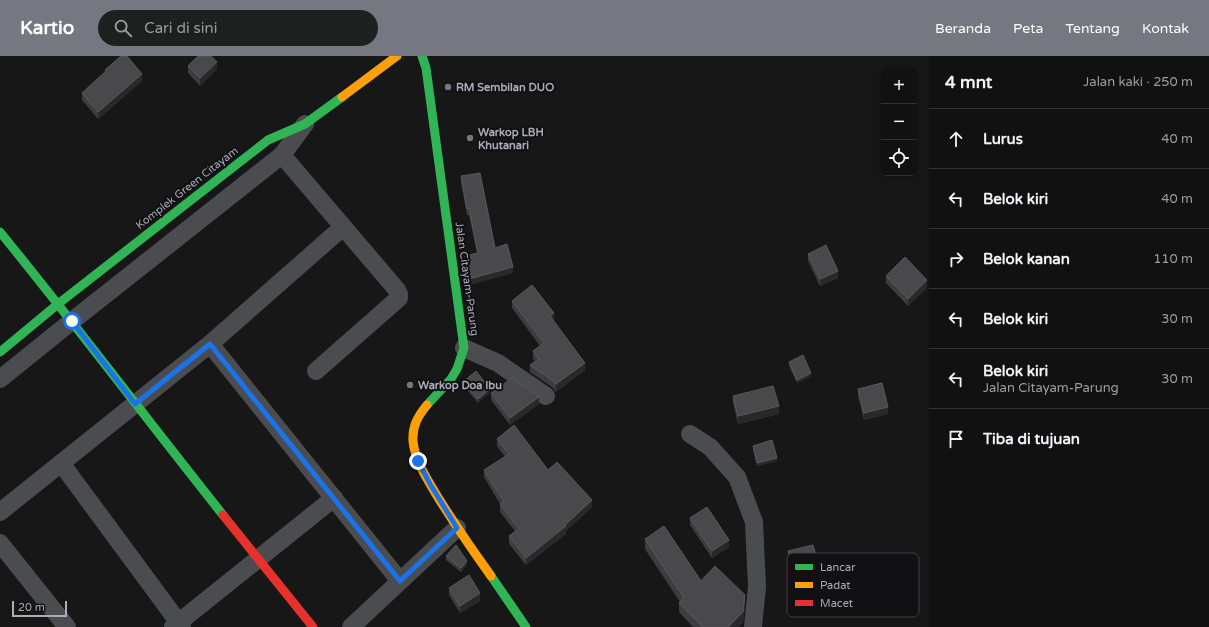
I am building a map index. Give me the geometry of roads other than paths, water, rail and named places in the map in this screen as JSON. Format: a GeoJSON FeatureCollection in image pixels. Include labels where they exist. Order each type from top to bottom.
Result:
{"type":"FeatureCollection","features":[{"type":"Feature","properties":{"kind":"street","name":"Komplek Green Citayam"},"geometry":{"type":"LineString","coordinates":[[0,352],[58,304],[268,140],[305,124],[397,56]]}},
{"type":"Feature","properties":{"kind":"street","name":"Jalan Citayam-Parung"},"geometry":{"type":"LineString","coordinates":[[422,56],[426,68],[464,348],[457,369],[451,379],[421,412],[414,424],[413,441],[418,461],[430,484],[457,528],[526,627]]}},
{"type":"Feature","properties":{"kind":"street"},"geometry":{"type":"LineString","coordinates":[[0,379],[282,155],[305,124]]}},
{"type":"Feature","properties":{"kind":"street"},"geometry":{"type":"LineString","coordinates":[[282,155],[399,294],[399,298],[316,371]]}},
{"type":"Feature","properties":{"kind":"street"},"geometry":{"type":"LineString","coordinates":[[0,512],[210,344],[343,227]]}},
{"type":"Feature","properties":{"kind":"street"},"geometry":{"type":"LineString","coordinates":[[2,238],[72,321],[135,404],[313,627]]}},
{"type":"Feature","properties":{"kind":"street"},"geometry":{"type":"LineString","coordinates":[[210,344],[400,581]]}},
{"type":"Feature","properties":{"kind":"street"},"geometry":{"type":"LineString","coordinates":[[464,348],[498,363],[546,396]]}},
{"type":"Feature","properties":{"kind":"street"},"geometry":{"type":"LineString","coordinates":[[690,434],[710,447],[737,477],[754,522],[757,587],[753,627]]}},
{"type":"Feature","properties":{"kind":"street"},"geometry":{"type":"LineString","coordinates":[[61,463],[178,626],[334,498]]}},
{"type":"Feature","properties":{"kind":"street"},"geometry":{"type":"LineString","coordinates":[[351,627],[457,528]]}},
{"type":"Feature","properties":{"kind":"street"},"geometry":{"type":"LineString","coordinates":[[0,543],[67,627]]}},
{"type":"Feature","properties":{"kind":"place","name":"RM Sembilan DUO"},"geometry":{"type":"Point","coordinates":[448,87]}},
{"type":"Feature","properties":{"kind":"place","name":"Warkop LBH Khutanari"},"geometry":{"type":"Point","coordinates":[470,138]}},
{"type":"Feature","properties":{"kind":"place","name":"Warkop Doa Ibu"},"geometry":{"type":"Point","coordinates":[410,385]}}]}
